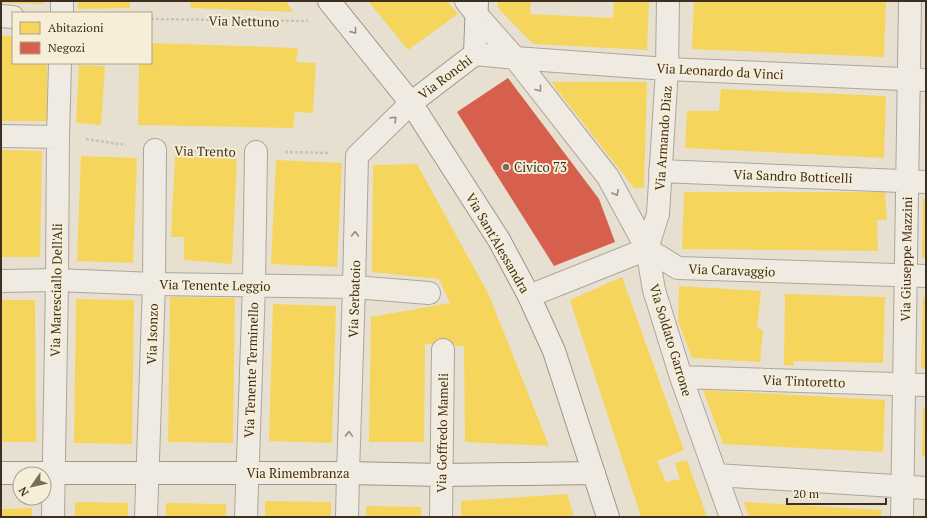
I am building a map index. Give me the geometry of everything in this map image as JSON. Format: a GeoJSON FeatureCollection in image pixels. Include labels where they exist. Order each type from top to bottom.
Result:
{"type":"FeatureCollection","features":[{"type":"Feature","properties":{"kind":"street"},"geometry":{"type":"LineString","coordinates":[[62,1],[62,12]]}},
{"type":"Feature","properties":{"kind":"street","name":"Via Armando Diaz"},"geometry":{"type":"LineString","coordinates":[[647,249],[658,214],[667,69],[668,1]]}},
{"type":"Feature","properties":{"kind":"street","name":"Via Giuseppe Mazzini"},"geometry":{"type":"LineString","coordinates":[[902,517],[904,384],[916,276],[917,79],[910,1]]}},
{"type":"Feature","properties":{"kind":"street","name":"Via Sant'Alessandra"},"geometry":{"type":"LineString","coordinates":[[331,3],[411,103],[499,240],[529,296],[554,351],[608,517]]}},
{"type":"Feature","properties":{"kind":"street","name":"Via Ronchi"},"geometry":{"type":"LineString","coordinates":[[411,103],[475,54],[473,6]]}},
{"type":"Feature","properties":{"kind":"street","name":"Via Soldato Garrone"},"geometry":{"type":"LineString","coordinates":[[473,6],[608,177],[647,249],[654,290],[681,377],[731,517]]}},
{"type":"Feature","properties":{"kind":"street"},"geometry":{"type":"LineString","coordinates":[[1,16],[12,17]]}},
{"type":"Feature","properties":{"kind":"street","name":"Via Leonardo da Vinci"},"geometry":{"type":"LineString","coordinates":[[475,54],[667,69],[917,79]]}},
{"type":"Feature","properties":{"kind":"street","name":"Via Maresciallo Dell'Ali"},"geometry":{"type":"LineString","coordinates":[[53,517],[60,64]]}},
{"type":"Feature","properties":{"kind":"street","name":"Via Serbatoio"},"geometry":{"type":"LineString","coordinates":[[347,517],[357,156],[411,103]]}},
{"type":"Feature","properties":{"kind":"street"},"geometry":{"type":"LineString","coordinates":[[1,136],[58,137]]}},
{"type":"Feature","properties":{"kind":"street","name":"Via Isonzo"},"geometry":{"type":"LineString","coordinates":[[146,517],[154,284],[155,150]]}},
{"type":"Feature","properties":{"kind":"street","name":"Via Tenente Terminello"},"geometry":{"type":"LineString","coordinates":[[246,517],[254,285],[256,152]]}},
{"type":"Feature","properties":{"kind":"street","name":"Via Sandro Botticelli"},"geometry":{"type":"LineString","coordinates":[[660,171],[917,181]]}},
{"type":"Feature","properties":{"kind":"street"},"geometry":{"type":"LineString","coordinates":[[529,296],[647,249]]}},
{"type":"Feature","properties":{"kind":"street","name":"Via Caravaggio"},"geometry":{"type":"LineString","coordinates":[[647,249],[678,268],[916,276]]}},
{"type":"Feature","properties":{"kind":"street","name":"Via Tenente Leggio"},"geometry":{"type":"LineString","coordinates":[[1,281],[57,280],[154,284],[354,287],[429,293]]}},
{"type":"Feature","properties":{"kind":"street","name":"Via Goffredo Mameli"},"geometry":{"type":"LineString","coordinates":[[442,517],[443,350]]}},
{"type":"Feature","properties":{"kind":"street","name":"Via Tintoretto"},"geometry":{"type":"LineString","coordinates":[[681,377],[926,385]]}},
{"type":"Feature","properties":{"kind":"street","name":"Via Rimembranza"},"geometry":{"type":"LineString","coordinates":[[1,473],[348,472],[442,475],[594,473]]}},
{"type":"Feature","properties":{"kind":"street"},"geometry":{"type":"LineString","coordinates":[[716,475],[926,488]]}},
{"type":"Feature","properties":{"kind":"path","name":"Via Nettuno"},"geometry":{"type":"LineString","coordinates":[[152,19],[306,21],[331,3]]}},
{"type":"Feature","properties":{"kind":"path","name":"Via Trento"},"geometry":{"type":"LineString","coordinates":[[85,138],[155,150],[327,152]]}},
{"type":"Feature","properties":{"kind":"building: Abitazioni"},"geometry":{"type":"Polygon","coordinates":[[[1,1],[43,1],[43,4],[1,3],[1,1]]]}},
{"type":"Feature","properties":{"kind":"building: Abitazioni"},"geometry":{"type":"Polygon","coordinates":[[[78,1],[130,1],[130,8],[77,9],[78,1]]]}},
{"type":"Feature","properties":{"kind":"building: Abitazioni"},"geometry":{"type":"Polygon","coordinates":[[[190,1],[286,1],[293,12],[191,8],[190,1]]]}},
{"type":"Feature","properties":{"kind":"building: Abitazioni"},"geometry":{"type":"Polygon","coordinates":[[[368,1],[447,1],[458,14],[408,50],[368,1]]]}},
{"type":"Feature","properties":{"kind":"building: Abitazioni"},"geometry":{"type":"Polygon","coordinates":[[[498,1],[531,1],[530,14],[613,18],[614,1],[649,1],[647,50],[533,44],[497,7],[498,1]]]}},
{"type":"Feature","properties":{"kind":"building: Abitazioni"},"geometry":{"type":"Polygon","coordinates":[[[694,1],[886,1],[884,57],[692,49],[694,1]]]}},
{"type":"Feature","properties":{"kind":"building: Abitazioni"},"geometry":{"type":"Polygon","coordinates":[[[1,36],[12,36],[12,64],[47,64],[47,121],[1,121],[1,36]]]}},
{"type":"Feature","properties":{"kind":"building: Abitazioni"},"geometry":{"type":"Polygon","coordinates":[[[152,43],[298,48],[296,62],[316,63],[313,113],[295,112],[293,128],[138,125],[139,64],[152,64],[152,43]]]}},
{"type":"Feature","properties":{"kind":"building: Abitazioni"},"geometry":{"type":"Polygon","coordinates":[[[79,65],[105,66],[101,125],[76,123],[79,65]]]}},
{"type":"Feature","properties":{"kind":"building: Abitazioni"},"geometry":{"type":"Polygon","coordinates":[[[551,82],[647,82],[644,188],[634,188],[551,82]]]}},
{"type":"Feature","properties":{"kind":"building: Abitazioni"},"geometry":{"type":"Polygon","coordinates":[[[721,89],[886,96],[884,158],[685,148],[687,111],[719,111],[721,89]]]}},
{"type":"Feature","properties":{"kind":"building: Abitazioni"},"geometry":{"type":"Polygon","coordinates":[[[1,150],[42,151],[40,257],[1,257],[1,150]]]}},
{"type":"Feature","properties":{"kind":"building: Abitazioni"},"geometry":{"type":"Polygon","coordinates":[[[81,156],[137,158],[133,263],[77,261],[81,156]]]}},
{"type":"Feature","properties":{"kind":"building: Abitazioni"},"geometry":{"type":"Polygon","coordinates":[[[175,156],[237,159],[232,264],[184,260],[184,237],[171,237],[175,156]]]}},
{"type":"Feature","properties":{"kind":"building: Abitazioni"},"geometry":{"type":"Polygon","coordinates":[[[276,160],[342,163],[337,267],[271,264],[276,160]]]}},
{"type":"Feature","properties":{"kind":"building: Abitazioni"},"geometry":{"type":"Polygon","coordinates":[[[417,164],[489,295],[549,446],[465,442],[464,346],[425,344],[424,442],[369,442],[371,317],[450,303],[439,279],[372,272],[373,165],[417,164]]]}},
{"type":"Feature","properties":{"kind":"building: Abitazioni"},"geometry":{"type":"Polygon","coordinates":[[[684,192],[885,192],[887,220],[877,220],[878,251],[682,249],[684,192]]]}},
{"type":"Feature","properties":{"kind":"building: Abitazioni"},"geometry":{"type":"Polygon","coordinates":[[[923,199],[926,199],[926,258],[922,258],[923,199]]]}},
{"type":"Feature","properties":{"kind":"building: Abitazioni"},"geometry":{"type":"Polygon","coordinates":[[[622,277],[684,450],[657,461],[666,482],[680,479],[675,463],[687,460],[707,517],[641,517],[570,300],[622,277]]]}},
{"type":"Feature","properties":{"kind":"building: Abitazioni"},"geometry":{"type":"Polygon","coordinates":[[[679,286],[761,291],[757,328],[763,330],[760,362],[692,358],[678,321],[679,286]]]}},
{"type":"Feature","properties":{"kind":"building: Abitazioni"},"geometry":{"type":"Polygon","coordinates":[[[785,294],[885,297],[883,363],[793,361],[794,366],[784,365],[785,294]]]}},
{"type":"Feature","properties":{"kind":"building: Abitazioni"},"geometry":{"type":"Polygon","coordinates":[[[170,297],[235,298],[233,443],[168,442],[170,297]]]}},
{"type":"Feature","properties":{"kind":"building: Abitazioni"},"geometry":{"type":"Polygon","coordinates":[[[923,297],[926,297],[926,369],[921,368],[923,297]]]}},
{"type":"Feature","properties":{"kind":"building: Abitazioni"},"geometry":{"type":"Polygon","coordinates":[[[76,299],[134,300],[132,444],[74,443],[76,299]]]}},
{"type":"Feature","properties":{"kind":"building: Abitazioni"},"geometry":{"type":"Polygon","coordinates":[[[1,300],[35,300],[36,442],[1,442],[1,300]]]}},
{"type":"Feature","properties":{"kind":"building: Abitazioni"},"geometry":{"type":"Polygon","coordinates":[[[273,304],[336,306],[332,443],[269,441],[273,304]]]}},
{"type":"Feature","properties":{"kind":"building: Abitazioni"},"geometry":{"type":"Polygon","coordinates":[[[703,390],[885,400],[883,452],[723,444],[703,390]]]}},
{"type":"Feature","properties":{"kind":"building: Abitazioni"},"geometry":{"type":"Polygon","coordinates":[[[923,408],[926,408],[926,456],[922,456],[923,408]]]}},
{"type":"Feature","properties":{"kind":"building: Abitazioni"},"geometry":{"type":"Polygon","coordinates":[[[567,494],[574,517],[461,517],[461,501],[567,494]]]}},
{"type":"Feature","properties":{"kind":"building: Abitazioni"},"geometry":{"type":"Polygon","coordinates":[[[265,501],[331,502],[331,517],[265,517],[265,501]]]}},
{"type":"Feature","properties":{"kind":"building: Abitazioni"},"geometry":{"type":"Polygon","coordinates":[[[75,502],[128,503],[128,517],[75,517],[75,502]]]}},
{"type":"Feature","properties":{"kind":"building: Abitazioni"},"geometry":{"type":"Polygon","coordinates":[[[744,502],[882,510],[881,517],[749,517],[744,502]]]}},
{"type":"Feature","properties":{"kind":"building: Abitazioni"},"geometry":{"type":"Polygon","coordinates":[[[166,503],[226,504],[226,517],[166,517],[166,503]]]}},
{"type":"Feature","properties":{"kind":"building: Abitazioni"},"geometry":{"type":"Polygon","coordinates":[[[366,506],[421,507],[421,517],[366,517],[366,506]]]}},
{"type":"Feature","properties":{"kind":"building: Abitazioni"},"geometry":{"type":"Polygon","coordinates":[[[32,508],[32,517],[1,517],[1,509],[32,508]]]}},
{"type":"Feature","properties":{"kind":"building: Negozi"},"geometry":{"type":"Polygon","coordinates":[[[508,78],[599,199],[615,242],[554,266],[457,112],[508,78]]]}},
{"type":"Feature","properties":{"kind":"place","name":"Civico 73"},"geometry":{"type":"Point","coordinates":[506,167]}}]}
